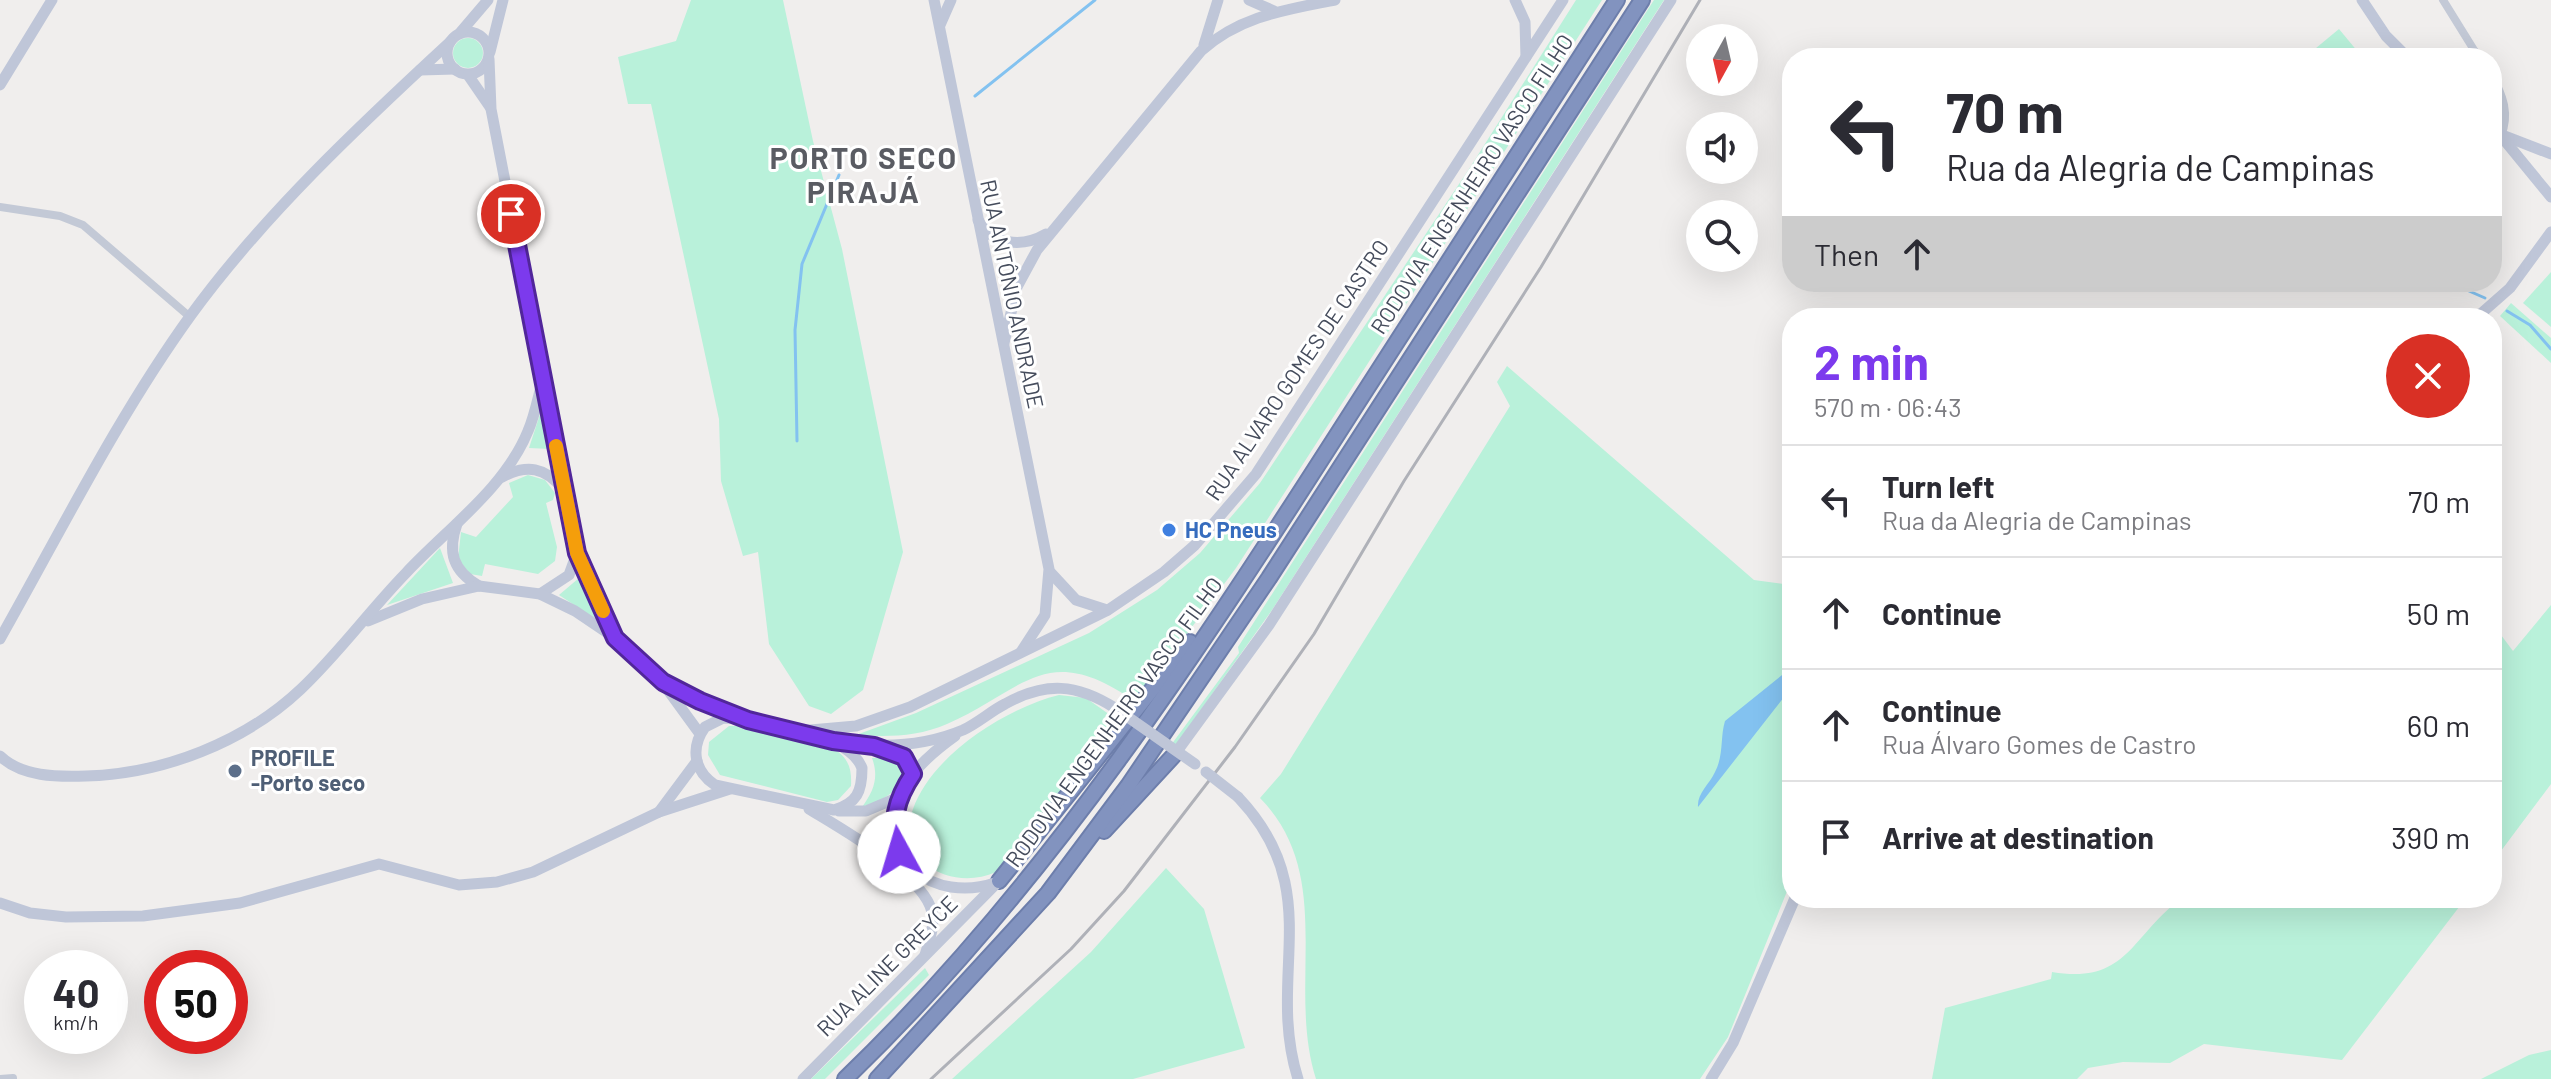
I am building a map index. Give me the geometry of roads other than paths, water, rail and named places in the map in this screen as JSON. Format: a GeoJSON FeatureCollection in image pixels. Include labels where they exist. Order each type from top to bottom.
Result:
{"type":"FeatureCollection","features":[{"type":"Feature","properties":{"kind":"highway","name":"RODOVIA ENGENHEIRO VASCO FILHO"},"geometry":{"type":"LineString","coordinates":[[845,1079],[928,994],[1030,877],[1115,764],[1254,565],[1617,0]]}},
{"type":"Feature","properties":{"kind":"highway","name":"RODOVIA ENGENHEIRO VASCO FILHO"},"geometry":{"type":"LineString","coordinates":[[877,1079],[947,1006],[1080,853],[1269,578],[1642,0]]}},
{"type":"Feature","properties":{"kind":"highway"},"geometry":{"type":"LineString","coordinates":[[999,881],[1254,565]]}},
{"type":"Feature","properties":{"kind":"highway"},"geometry":{"type":"LineString","coordinates":[[1080,853],[1175,754]]}},
{"type":"Feature","properties":{"kind":"main road"},"geometry":{"type":"LineString","coordinates":[[0,85],[52,0]]}},
{"type":"Feature","properties":{"kind":"main road"},"geometry":{"type":"LineString","coordinates":[[0,639],[118,429],[190,317],[264,229],[488,0]]}},
{"type":"Feature","properties":{"kind":"main road"},"geometry":{"type":"LineString","coordinates":[[503,0],[490,56],[491,109],[577,553],[615,638]]}},
{"type":"Feature","properties":{"kind":"main road","name":"RUA ANTÔNIO ANDRADE"},"geometry":{"type":"LineString","coordinates":[[934,0],[975,216],[1049,569],[1045,615],[1020,653]]}},
{"type":"Feature","properties":{"kind":"main road"},"geometry":{"type":"LineString","coordinates":[[940,26],[951,0]]}},
{"type":"Feature","properties":{"kind":"main road"},"geometry":{"type":"LineString","coordinates":[[1201,51],[1218,0]]}},
{"type":"Feature","properties":{"kind":"main road"},"geometry":{"type":"LineString","coordinates":[[1249,0],[1275,12]]}},
{"type":"Feature","properties":{"kind":"main road"},"geometry":{"type":"LineString","coordinates":[[1003,351],[1017,287],[1050,232],[1201,51],[1236,25],[1275,12],[1335,0]]}},
{"type":"Feature","properties":{"kind":"main road"},"geometry":{"type":"LineString","coordinates":[[1515,0],[1525,22],[1526,58]]}},
{"type":"Feature","properties":{"kind":"main road","name":"RUA ALVARO GOMES DE CASTRO"},"geometry":{"type":"LineString","coordinates":[[799,731],[839,729],[871,722],[1020,653],[1108,610],[1164,572],[1195,545],[1256,474],[1563,0]]}},
{"type":"Feature","properties":{"kind":"main road"},"geometry":{"type":"LineString","coordinates":[[1175,754],[1278,612],[1671,0]]}},
{"type":"Feature","properties":{"kind":"main road"},"geometry":{"type":"LineString","coordinates":[[2362,0],[2398,48]]}},
{"type":"Feature","properties":{"kind":"main road"},"geometry":{"type":"LineString","coordinates":[[454,38],[480,35],[490,56]]}},
{"type":"Feature","properties":{"kind":"main road"},"geometry":{"type":"LineString","coordinates":[[454,38],[447,54],[455,69]]}},
{"type":"Feature","properties":{"kind":"main road"},"geometry":{"type":"LineString","coordinates":[[468,75],[481,70],[490,56]]}},
{"type":"Feature","properties":{"kind":"main road"},"geometry":{"type":"LineString","coordinates":[[420,70],[455,69],[468,75],[491,109]]}},
{"type":"Feature","properties":{"kind":"main road"},"geometry":{"type":"LineString","coordinates":[[2502,135],[2551,154]]}},
{"type":"Feature","properties":{"kind":"main road"},"geometry":{"type":"LineString","coordinates":[[2502,140],[2551,197]]}},
{"type":"Feature","properties":{"kind":"main road"},"geometry":{"type":"LineString","coordinates":[[975,216],[989,235],[1008,242],[1030,241],[1050,232]]}},
{"type":"Feature","properties":{"kind":"main road"},"geometry":{"type":"LineString","coordinates":[[2489,308],[2498,301],[2551,232]]}},
{"type":"Feature","properties":{"kind":"main road"},"geometry":{"type":"LineString","coordinates":[[0,756],[21,769],[59,777],[95,776],[184,759],[255,725],[299,691],[499,479],[527,433],[543,379]]}},
{"type":"Feature","properties":{"kind":"main road"},"geometry":{"type":"LineString","coordinates":[[499,479],[527,467],[538,469],[556,481],[565,493]]}},
{"type":"Feature","properties":{"kind":"main road"},"geometry":{"type":"LineString","coordinates":[[458,520],[452,542],[455,566],[462,576],[479,586]]}},
{"type":"Feature","properties":{"kind":"main road"},"geometry":{"type":"LineString","coordinates":[[540,594],[569,575],[577,553]]}},
{"type":"Feature","properties":{"kind":"main road","name":"RUA ANTÔNIO ANDRADE"},"geometry":{"type":"LineString","coordinates":[[1049,569],[1061,588],[1076,600],[1108,610]]}},
{"type":"Feature","properties":{"kind":"main road"},"geometry":{"type":"LineString","coordinates":[[363,622],[422,599],[479,586],[540,594],[575,611],[615,638],[663,682],[700,734]]}},
{"type":"Feature","properties":{"kind":"main road"},"geometry":{"type":"LineString","coordinates":[[663,682],[748,720]]}},
{"type":"Feature","properties":{"kind":"main road"},"geometry":{"type":"LineString","coordinates":[[999,881],[973,889],[949,889],[912,869],[896,840],[894,817],[899,797],[913,774],[964,730],[1006,703],[1045,688],[1075,688],[1115,708],[1238,797],[1267,835],[1289,891],[1292,920],[1289,1035],[1298,1079]]}},
{"type":"Feature","properties":{"kind":"main road"},"geometry":{"type":"LineString","coordinates":[[659,812],[697,761],[700,734],[712,721],[723,718],[748,720],[833,741],[874,746],[909,744],[964,730]]}},
{"type":"Feature","properties":{"kind":"main road"},"geometry":{"type":"LineString","coordinates":[[833,741],[852,752],[862,768],[856,798],[850,805],[834,810]]}},
{"type":"Feature","properties":{"kind":"main road"},"geometry":{"type":"LineString","coordinates":[[874,746],[904,757],[913,774]]}},
{"type":"Feature","properties":{"kind":"main road"},"geometry":{"type":"LineString","coordinates":[[697,761],[707,779],[730,789],[805,807],[866,811],[899,797]]}},
{"type":"Feature","properties":{"kind":"main road"},"geometry":{"type":"LineString","coordinates":[[0,903],[30,913],[66,917],[143,916],[240,903],[379,864],[459,885],[497,882],[533,872],[659,812],[730,789]]}},
{"type":"Feature","properties":{"kind":"main road"},"geometry":{"type":"LineString","coordinates":[[805,807],[860,841],[926,897],[933,923],[923,960]]}},
{"type":"Feature","properties":{"kind":"main road","name":"RUA ALINE GREYCE"},"geometry":{"type":"LineString","coordinates":[[803,1079],[999,881]]}},
{"type":"Feature","properties":{"kind":"main road"},"geometry":{"type":"LineString","coordinates":[[1711,1079],[1733,1043],[1791,908]]}},
{"type":"Feature","properties":{"kind":"street"},"geometry":{"type":"LineString","coordinates":[[2443,0],[2473,48]]}},
{"type":"Feature","properties":{"kind":"street"},"geometry":{"type":"LineString","coordinates":[[2502,99],[2506,123],[2502,127]]}},
{"type":"Feature","properties":{"kind":"street"},"geometry":{"type":"LineString","coordinates":[[0,207],[60,216],[83,225],[190,317]]}},
{"type":"Feature","properties":{"kind":"street"},"geometry":{"type":"LineString","coordinates":[[0,1079],[13,1078]]}},
{"type":"Feature","properties":{"kind":"water"},"geometry":{"type":"Polygon","coordinates":[[[1782,675],[1782,700],[1698,807],[1701,793],[1718,766],[1725,721],[1782,675]]]}},
{"type":"Feature","properties":{"kind":"waterway"},"geometry":{"type":"LineString","coordinates":[[975,96],[1095,0]]}},
{"type":"Feature","properties":{"kind":"waterway"},"geometry":{"type":"LineString","coordinates":[[797,441],[795,330],[802,264],[839,175]]}},
{"type":"Feature","properties":{"kind":"waterway"},"geometry":{"type":"LineString","coordinates":[[2471,292],[2485,298]]}},
{"type":"Feature","properties":{"kind":"waterway"},"geometry":{"type":"LineString","coordinates":[[2507,311],[2530,325],[2551,349]]}},
{"type":"Feature","properties":{"kind":"railway"},"geometry":{"type":"LineString","coordinates":[[931,1079],[1071,949],[1124,891],[1235,747],[1314,634],[1404,481],[1541,267],[1700,0]]}},
{"type":"Feature","properties":{"kind":"place","name":"HC Pneus"},"geometry":{"type":"Point","coordinates":[1169,530]}},
{"type":"Feature","properties":{"kind":"place","name":"PROFILE -Porto seco"},"geometry":{"type":"Point","coordinates":[235,771]}},
{"type":"Feature","properties":{"kind":"district","name":"PORTO SECO PIRAJÁ"},"geometry":{"type":"Point","coordinates":[864,176]}}]}
